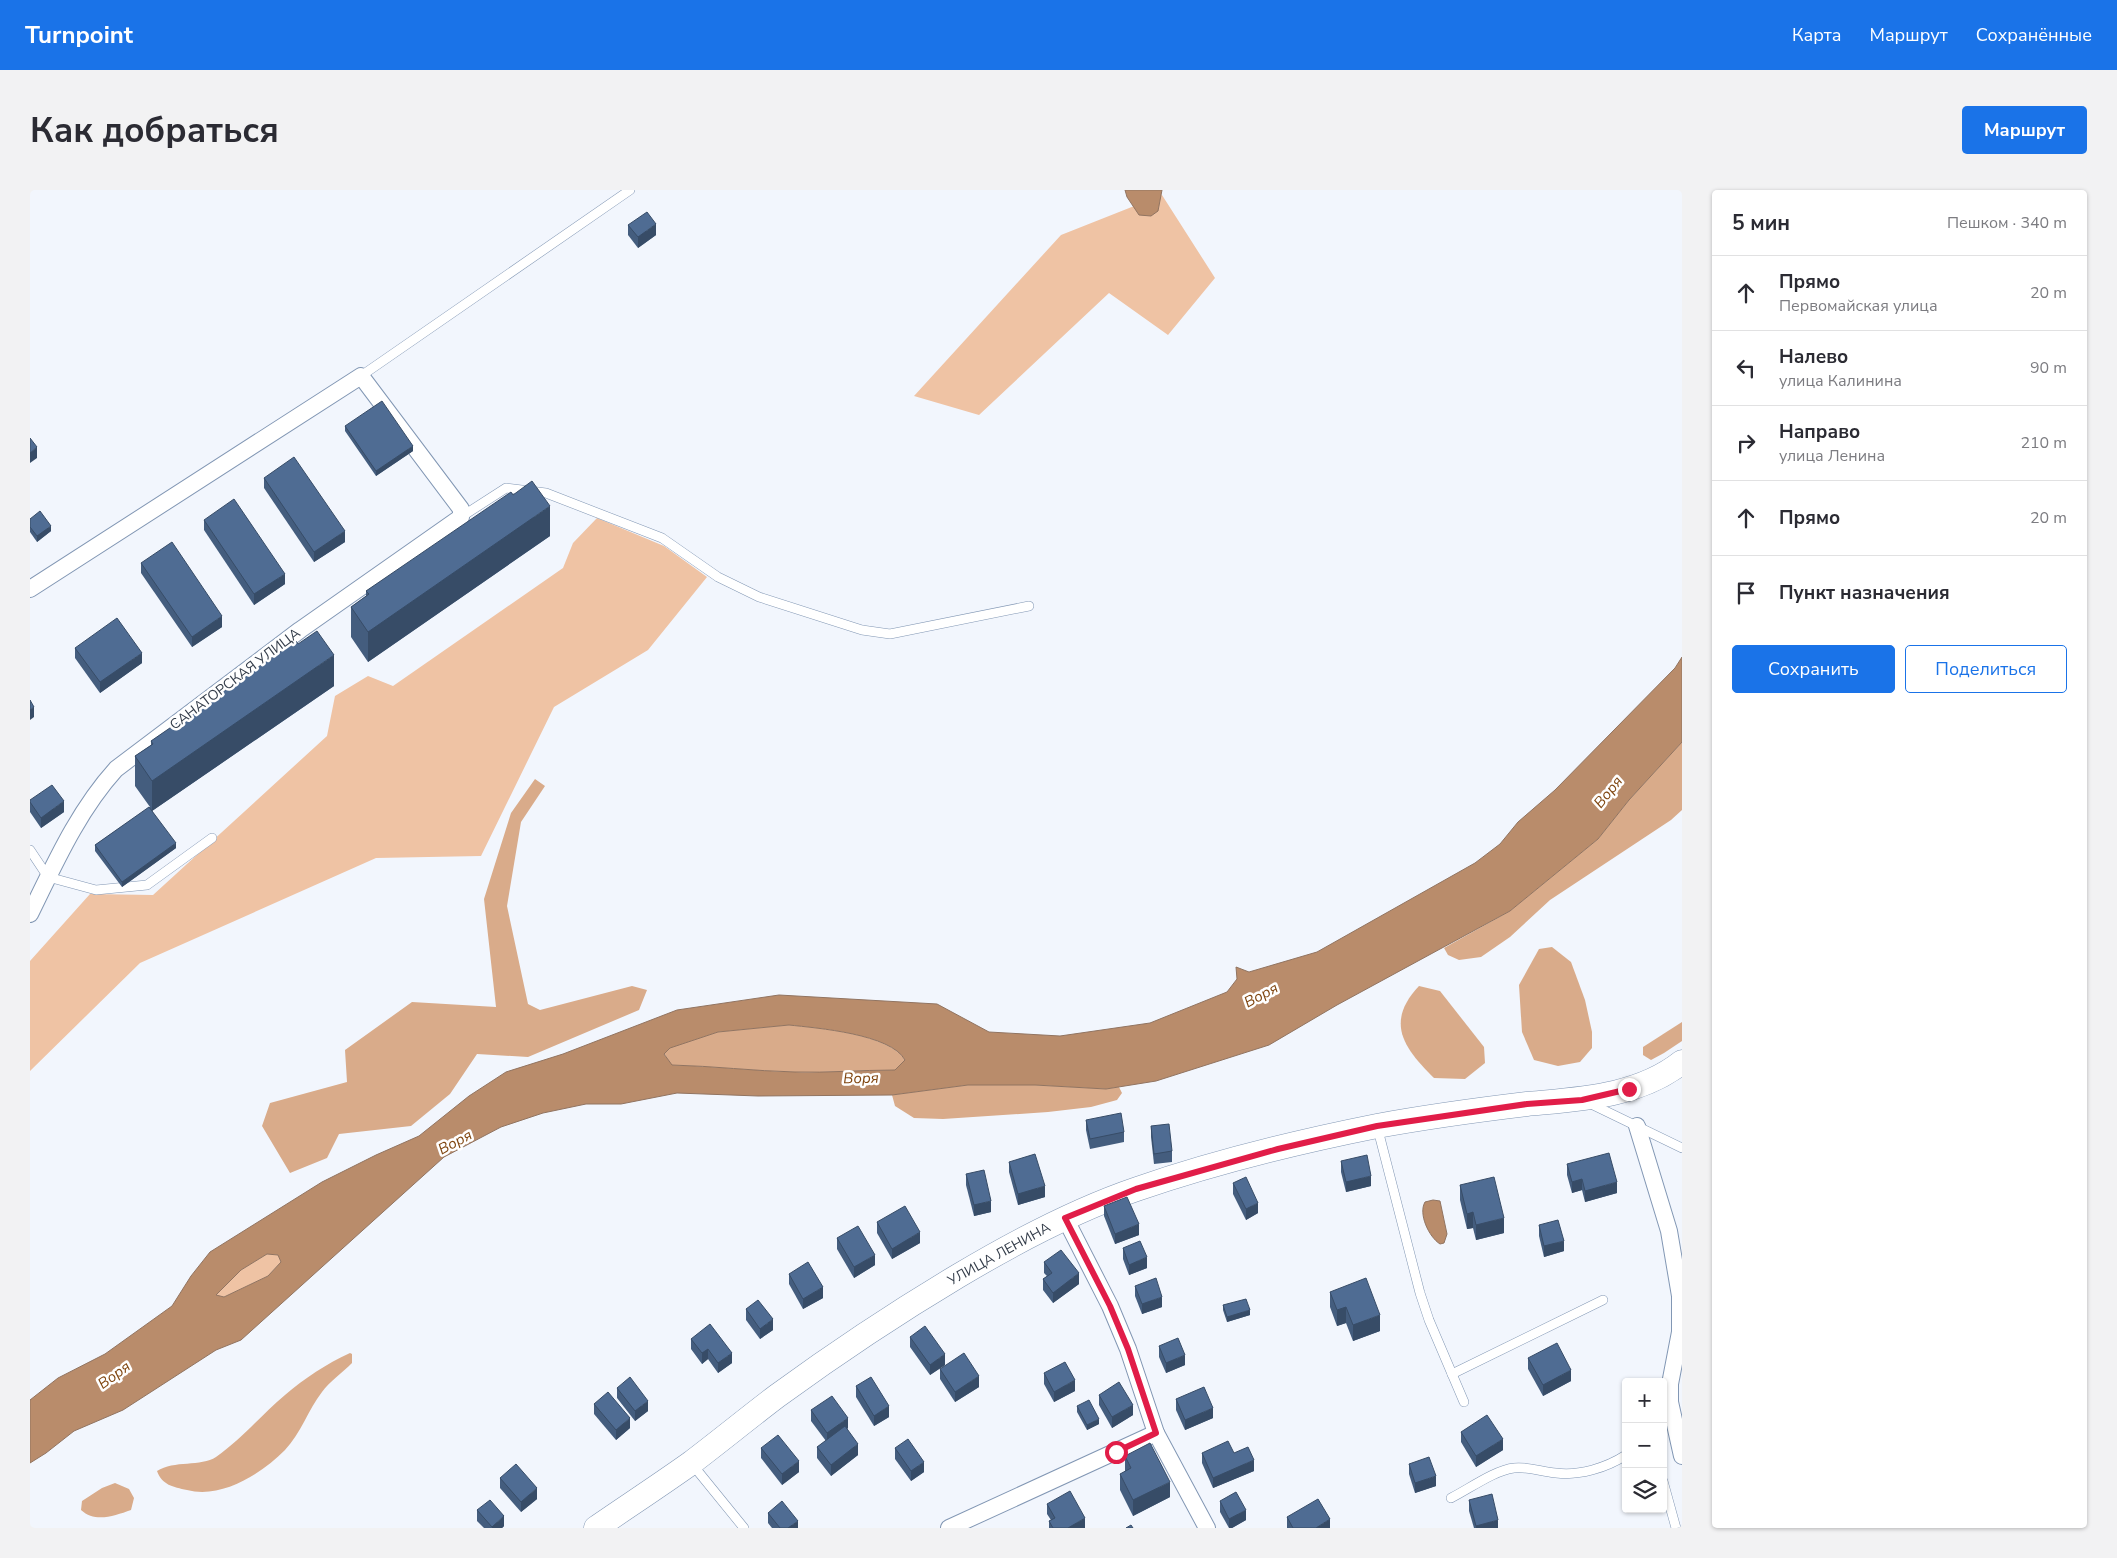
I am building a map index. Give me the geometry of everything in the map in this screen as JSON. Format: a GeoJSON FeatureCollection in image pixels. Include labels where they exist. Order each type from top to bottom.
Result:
{"type":"FeatureCollection","features":[{"type":"Feature","properties":{"kind":"street"},"geometry":{"type":"LineString","coordinates":[[30,589],[361,376],[460,509],[461,517]]}},
{"type":"Feature","properties":{"kind":"street","name":"САНАТОРСКАЯ УЛИЦА"},"geometry":{"type":"LineString","coordinates":[[30,914],[68,837],[96,791],[116,769],[300,630],[461,517]]}},
{"type":"Feature","properties":{"kind":"street","name":"УЛИЦА ЛЕНИНА"},"geometry":{"type":"LineString","coordinates":[[596,1528],[690,1463],[842,1350],[916,1301],[992,1256],[1065,1218],[1136,1189],[1214,1166],[1377,1126],[1527,1104],[1582,1100],[1629,1089],[1650,1081],[1682,1062]]}},
{"type":"Feature","properties":{"kind":"street"},"geometry":{"type":"LineString","coordinates":[[1637,1126],[1669,1231],[1680,1296],[1680,1332],[1670,1384],[1670,1402],[1682,1456]]}},
{"type":"Feature","properties":{"kind":"street"},"geometry":{"type":"LineString","coordinates":[[1065,1218],[1110,1306],[1128,1349],[1156,1433],[1207,1528]]}},
{"type":"Feature","properties":{"kind":"street"},"geometry":{"type":"LineString","coordinates":[[949,1528],[1156,1433]]}},
{"type":"Feature","properties":{"kind":"lane"},"geometry":{"type":"LineString","coordinates":[[361,376],[630,190]]}},
{"type":"Feature","properties":{"kind":"lane"},"geometry":{"type":"LineString","coordinates":[[461,517],[506,488],[546,492],[662,538],[718,577],[759,597],[862,630],[890,634],[1029,606]]}},
{"type":"Feature","properties":{"kind":"lane"},"geometry":{"type":"LineString","coordinates":[[30,850],[48,877],[96,890],[147,885],[212,838]]}},
{"type":"Feature","properties":{"kind":"lane"},"geometry":{"type":"LineString","coordinates":[[1582,1100],[1682,1148]]}},
{"type":"Feature","properties":{"kind":"lane"},"geometry":{"type":"LineString","coordinates":[[1377,1126],[1420,1293],[1429,1320],[1464,1402]]}},
{"type":"Feature","properties":{"kind":"lane"},"geometry":{"type":"LineString","coordinates":[[1452,1374],[1604,1300]]}},
{"type":"Feature","properties":{"kind":"lane"},"geometry":{"type":"LineString","coordinates":[[1667,1391],[1670,1384]]}},
{"type":"Feature","properties":{"kind":"lane"},"geometry":{"type":"LineString","coordinates":[[1452,1498],[1504,1470],[1520,1468],[1558,1474],[1584,1472],[1614,1463],[1622,1458]]}},
{"type":"Feature","properties":{"kind":"lane"},"geometry":{"type":"LineString","coordinates":[[690,1463],[744,1528]]}},
{"type":"Feature","properties":{"kind":"lane"},"geometry":{"type":"LineString","coordinates":[[1667,1495],[1676,1528]]}},
{"type":"Feature","properties":{"kind":"shaded area"},"geometry":{"type":"Polygon","coordinates":[[[1162,195],[1215,278],[1168,335],[1109,293],[979,415],[914,396],[1061,235],[1162,195]]]}},
{"type":"Feature","properties":{"kind":"shaded area"},"geometry":{"type":"Polygon","coordinates":[[[597,518],[664,546],[707,577],[648,650],[554,707],[481,856],[376,858],[140,963],[30,1071],[30,961],[90,894],[153,895],[327,736],[335,696],[368,676],[393,686],[563,568],[573,543],[597,518]]]}},
{"type":"Feature","properties":{"kind":"shaded area"},"geometry":{"type":"Polygon","coordinates":[[[1682,742],[1682,810],[1671,820],[1550,900],[1510,937],[1481,957],[1459,960],[1448,955],[1444,948],[1510,911],[1598,839],[1629,800],[1682,742]]]}},
{"type":"Feature","properties":{"kind":"shaded area"},"geometry":{"type":"Polygon","coordinates":[[[535,779],[545,786],[521,822],[507,906],[528,1004],[540,1010],[632,986],[647,990],[639,1010],[528,1057],[477,1054],[450,1094],[411,1126],[339,1134],[327,1158],[290,1173],[262,1126],[270,1103],[347,1082],[345,1050],[412,1002],[496,1007],[484,899],[511,813],[535,779]]]}},
{"type":"Feature","properties":{"kind":"shaded area"},"geometry":{"type":"Polygon","coordinates":[[[1552,947],[1571,962],[1585,1000],[1592,1032],[1592,1048],[1580,1062],[1558,1066],[1534,1060],[1522,1032],[1519,985],[1539,949],[1552,947]]]}},
{"type":"Feature","properties":{"kind":"shaded area"},"geometry":{"type":"Polygon","coordinates":[[[1419,986],[1440,991],[1484,1047],[1485,1063],[1465,1079],[1434,1078],[1414,1057],[1407,1046],[1402,1035],[1402,1012],[1408,999],[1419,986]]]}},
{"type":"Feature","properties":{"kind":"shaded area"},"geometry":{"type":"Polygon","coordinates":[[[1682,1022],[1682,1041],[1651,1060],[1643,1055],[1643,1047],[1682,1022]]]}},
{"type":"Feature","properties":{"kind":"shaded area"},"geometry":{"type":"Polygon","coordinates":[[[789,1025],[869,1038],[897,1051],[905,1060],[895,1070],[795,1072],[671,1065],[664,1053],[669,1048],[718,1032],[789,1025]]]}},
{"type":"Feature","properties":{"kind":"shaded area"},"geometry":{"type":"Polygon","coordinates":[[[968,1085],[1035,1085],[1106,1089],[1119,1087],[1122,1093],[1117,1100],[1091,1107],[1048,1112],[943,1119],[914,1118],[895,1106],[892,1095],[968,1085]]]}},
{"type":"Feature","properties":{"kind":"shaded area"},"geometry":{"type":"Polygon","coordinates":[[[267,1254],[278,1255],[281,1262],[268,1276],[224,1297],[215,1295],[241,1270],[267,1254]]]}},
{"type":"Feature","properties":{"kind":"shaded area"},"geometry":{"type":"Polygon","coordinates":[[[350,1353],[352,1354],[352,1363],[322,1392],[291,1443],[275,1459],[253,1476],[227,1488],[200,1492],[173,1486],[159,1476],[157,1471],[164,1468],[179,1464],[203,1462],[216,1457],[300,1383],[350,1353]]]}},
{"type":"Feature","properties":{"kind":"shaded area"},"geometry":{"type":"Polygon","coordinates":[[[115,1483],[129,1489],[134,1498],[131,1510],[111,1516],[98,1517],[86,1514],[81,1510],[82,1501],[102,1488],[115,1483]]]}},
{"type":"Feature","properties":{"kind":"water"},"geometry":{"type":"Polygon","coordinates":[[[1125,190],[1162,190],[1158,211],[1151,216],[1139,215],[1127,197],[1125,190]]]}},
{"type":"Feature","properties":{"kind":"water","name":"Воря"},"geometry":{"type":"Polygon","coordinates":[[[1682,657],[1682,742],[1629,800],[1598,839],[1510,911],[1337,1005],[1269,1045],[1156,1081],[1106,1089],[1035,1085],[968,1085],[892,1095],[758,1096],[677,1093],[621,1104],[586,1104],[543,1113],[501,1127],[444,1157],[241,1340],[216,1350],[123,1410],[74,1431],[30,1463],[30,1400],[58,1378],[105,1354],[172,1306],[191,1276],[210,1252],[322,1182],[419,1136],[469,1096],[506,1072],[563,1054],[677,1010],[779,995],[937,1004],[989,1032],[1060,1036],[1150,1023],[1227,992],[1237,979],[1236,967],[1249,972],[1317,952],[1475,863],[1500,844],[1518,822],[1555,790],[1675,668],[1682,657]],[[789,1025],[718,1032],[670,1048],[664,1054],[672,1065],[795,1072],[895,1070],[905,1060],[897,1051],[870,1038],[789,1025]],[[267,1254],[241,1270],[216,1295],[224,1297],[268,1276],[281,1262],[278,1255],[267,1254]]]}},
{"type":"Feature","properties":{"kind":"water"},"geometry":{"type":"Polygon","coordinates":[[[1440,1201],[1447,1234],[1444,1243],[1440,1244],[1429,1231],[1423,1213],[1425,1202],[1440,1201]]]}},
{"type":"Feature","properties":{"kind":"building"},"geometry":{"type":"Polygon","coordinates":[[[647,212],[656,224],[638,237],[628,225],[647,212]]]}},
{"type":"Feature","properties":{"kind":"building"},"geometry":{"type":"Polygon","coordinates":[[[382,401],[413,446],[376,471],[345,426],[382,401]]]}},
{"type":"Feature","properties":{"kind":"building"},"geometry":{"type":"Polygon","coordinates":[[[30,438],[37,447],[30,453],[30,438]]]}},
{"type":"Feature","properties":{"kind":"building"},"geometry":{"type":"Polygon","coordinates":[[[294,457],[345,531],[314,552],[264,478],[294,457]]]}},
{"type":"Feature","properties":{"kind":"building"},"geometry":{"type":"Polygon","coordinates":[[[532,481],[550,506],[368,632],[351,607],[369,594],[366,591],[511,492],[513,495],[532,481]]]}},
{"type":"Feature","properties":{"kind":"building"},"geometry":{"type":"Polygon","coordinates":[[[234,499],[285,574],[254,594],[204,520],[234,499]]]}},
{"type":"Feature","properties":{"kind":"building"},"geometry":{"type":"Polygon","coordinates":[[[40,511],[51,526],[37,536],[30,527],[30,519],[40,511]]]}},
{"type":"Feature","properties":{"kind":"building"},"geometry":{"type":"Polygon","coordinates":[[[172,542],[222,616],[192,637],[141,563],[172,542]]]}},
{"type":"Feature","properties":{"kind":"building"},"geometry":{"type":"Polygon","coordinates":[[[117,618],[142,653],[100,682],[75,648],[117,618]]]}},
{"type":"Feature","properties":{"kind":"building"},"geometry":{"type":"Polygon","coordinates":[[[317,631],[334,655],[152,781],[135,756],[153,744],[151,741],[296,641],[298,644],[317,631]]]}},
{"type":"Feature","properties":{"kind":"building"},"geometry":{"type":"Polygon","coordinates":[[[30,700],[34,707],[30,710],[30,700]]]}},
{"type":"Feature","properties":{"kind":"building"},"geometry":{"type":"Polygon","coordinates":[[[52,785],[64,801],[41,818],[30,800],[52,785]]]}},
{"type":"Feature","properties":{"kind":"building"},"geometry":{"type":"Polygon","coordinates":[[[149,807],[176,843],[122,882],[95,845],[149,807]]]}},
{"type":"Feature","properties":{"kind":"building"},"geometry":{"type":"Polygon","coordinates":[[[1121,1113],[1124,1132],[1090,1139],[1086,1120],[1121,1113]]]}},
{"type":"Feature","properties":{"kind":"building"},"geometry":{"type":"Polygon","coordinates":[[[1169,1124],[1172,1151],[1154,1154],[1151,1126],[1169,1124]]]}},
{"type":"Feature","properties":{"kind":"building"},"geometry":{"type":"Polygon","coordinates":[[[1609,1153],[1617,1182],[1585,1191],[1582,1179],[1572,1182],[1567,1164],[1609,1153]]]}},
{"type":"Feature","properties":{"kind":"building"},"geometry":{"type":"Polygon","coordinates":[[[1035,1154],[1045,1186],[1018,1194],[1009,1162],[1035,1154]]]}},
{"type":"Feature","properties":{"kind":"building"},"geometry":{"type":"Polygon","coordinates":[[[1367,1155],[1371,1176],[1346,1182],[1341,1161],[1367,1155]]]}},
{"type":"Feature","properties":{"kind":"building"},"geometry":{"type":"Polygon","coordinates":[[[984,1170],[991,1201],[974,1205],[966,1174],[984,1170]]]}},
{"type":"Feature","properties":{"kind":"building"},"geometry":{"type":"Polygon","coordinates":[[[1246,1177],[1258,1203],[1246,1209],[1233,1183],[1246,1177]]]}},
{"type":"Feature","properties":{"kind":"building"},"geometry":{"type":"Polygon","coordinates":[[[1494,1177],[1504,1218],[1476,1225],[1473,1212],[1467,1214],[1460,1185],[1494,1177]]]}},
{"type":"Feature","properties":{"kind":"building"},"geometry":{"type":"Polygon","coordinates":[[[1127,1197],[1139,1224],[1115,1234],[1104,1206],[1127,1197]]]}},
{"type":"Feature","properties":{"kind":"building"},"geometry":{"type":"Polygon","coordinates":[[[905,1206],[920,1232],[892,1249],[877,1222],[905,1206]]]}},
{"type":"Feature","properties":{"kind":"building"},"geometry":{"type":"Polygon","coordinates":[[[1558,1220],[1564,1241],[1544,1246],[1539,1225],[1558,1220]]]}},
{"type":"Feature","properties":{"kind":"building"},"geometry":{"type":"Polygon","coordinates":[[[858,1226],[875,1255],[854,1267],[837,1238],[858,1226]]]}},
{"type":"Feature","properties":{"kind":"building"},"geometry":{"type":"Polygon","coordinates":[[[1140,1241],[1147,1257],[1129,1265],[1123,1248],[1140,1241]]]}},
{"type":"Feature","properties":{"kind":"building"},"geometry":{"type":"Polygon","coordinates":[[[1061,1250],[1079,1273],[1053,1293],[1043,1279],[1052,1273],[1044,1262],[1061,1250]]]}},
{"type":"Feature","properties":{"kind":"building"},"geometry":{"type":"Polygon","coordinates":[[[808,1262],[823,1287],[803,1299],[789,1274],[808,1262]]]}},
{"type":"Feature","properties":{"kind":"building"},"geometry":{"type":"Polygon","coordinates":[[[1156,1278],[1162,1297],[1142,1304],[1135,1286],[1156,1278]]]}},
{"type":"Feature","properties":{"kind":"building"},"geometry":{"type":"Polygon","coordinates":[[[1366,1278],[1380,1315],[1353,1325],[1346,1307],[1337,1310],[1330,1292],[1366,1278]]]}},
{"type":"Feature","properties":{"kind":"building"},"geometry":{"type":"Polygon","coordinates":[[[1246,1299],[1250,1310],[1227,1317],[1223,1305],[1246,1299]]]}},
{"type":"Feature","properties":{"kind":"building"},"geometry":{"type":"Polygon","coordinates":[[[758,1300],[773,1319],[760,1329],[746,1309],[758,1300]]]}},
{"type":"Feature","properties":{"kind":"building"},"geometry":{"type":"Polygon","coordinates":[[[710,1324],[732,1353],[718,1363],[708,1349],[702,1353],[691,1339],[710,1324]]]}},
{"type":"Feature","properties":{"kind":"building"},"geometry":{"type":"Polygon","coordinates":[[[925,1326],[945,1354],[930,1365],[910,1337],[925,1326]]]}},
{"type":"Feature","properties":{"kind":"building"},"geometry":{"type":"Polygon","coordinates":[[[1178,1338],[1185,1355],[1166,1363],[1159,1346],[1178,1338]]]}},
{"type":"Feature","properties":{"kind":"building"},"geometry":{"type":"Polygon","coordinates":[[[1557,1343],[1571,1370],[1543,1385],[1528,1358],[1557,1343]]]}},
{"type":"Feature","properties":{"kind":"building"},"geometry":{"type":"Polygon","coordinates":[[[964,1353],[979,1376],[955,1392],[940,1369],[964,1353]]]}},
{"type":"Feature","properties":{"kind":"building"},"geometry":{"type":"Polygon","coordinates":[[[1065,1362],[1075,1380],[1054,1392],[1044,1373],[1065,1362]]]}},
{"type":"Feature","properties":{"kind":"building"},"geometry":{"type":"Polygon","coordinates":[[[630,1377],[648,1401],[635,1411],[617,1388],[630,1377]]]}},
{"type":"Feature","properties":{"kind":"building"},"geometry":{"type":"Polygon","coordinates":[[[871,1377],[889,1406],[874,1416],[856,1386],[871,1377]]]}},
{"type":"Feature","properties":{"kind":"building"},"geometry":{"type":"Polygon","coordinates":[[[1119,1382],[1133,1405],[1112,1417],[1099,1395],[1119,1382]]]}},
{"type":"Feature","properties":{"kind":"building"},"geometry":{"type":"Polygon","coordinates":[[[1204,1387],[1213,1408],[1185,1420],[1176,1399],[1204,1387]]]}},
{"type":"Feature","properties":{"kind":"building"},"geometry":{"type":"Polygon","coordinates":[[[608,1392],[630,1418],[616,1430],[594,1404],[608,1392]]]}},
{"type":"Feature","properties":{"kind":"building"},"geometry":{"type":"Polygon","coordinates":[[[832,1396],[848,1418],[827,1433],[811,1410],[832,1396]]]}},
{"type":"Feature","properties":{"kind":"building"},"geometry":{"type":"Polygon","coordinates":[[[1089,1400],[1099,1419],[1087,1425],[1077,1406],[1089,1400]]]}},
{"type":"Feature","properties":{"kind":"building"},"geometry":{"type":"Polygon","coordinates":[[[1487,1415],[1503,1439],[1476,1456],[1461,1432],[1487,1415]]]}},
{"type":"Feature","properties":{"kind":"building"},"geometry":{"type":"Polygon","coordinates":[[[845,1426],[858,1444],[831,1465],[817,1447],[845,1426]]]}},
{"type":"Feature","properties":{"kind":"building"},"geometry":{"type":"Polygon","coordinates":[[[778,1435],[799,1461],[782,1474],[761,1448],[778,1435]]]}},
{"type":"Feature","properties":{"kind":"building"},"geometry":{"type":"Polygon","coordinates":[[[908,1439],[924,1462],[911,1471],[895,1448],[908,1439]]]}},
{"type":"Feature","properties":{"kind":"building"},"geometry":{"type":"Polygon","coordinates":[[[1228,1441],[1234,1453],[1248,1447],[1254,1460],[1213,1478],[1202,1453],[1228,1441]]]}},
{"type":"Feature","properties":{"kind":"building"},"geometry":{"type":"Polygon","coordinates":[[[1150,1443],[1170,1482],[1133,1500],[1120,1474],[1131,1468],[1125,1456],[1150,1443]]]}},
{"type":"Feature","properties":{"kind":"building"},"geometry":{"type":"Polygon","coordinates":[[[1429,1457],[1436,1476],[1415,1483],[1409,1464],[1429,1457]]]}},
{"type":"Feature","properties":{"kind":"building"},"geometry":{"type":"Polygon","coordinates":[[[516,1464],[537,1488],[521,1502],[500,1478],[516,1464]]]}},
{"type":"Feature","properties":{"kind":"building"},"geometry":{"type":"Polygon","coordinates":[[[1070,1491],[1085,1518],[1068,1528],[1053,1528],[1049,1521],[1055,1518],[1047,1504],[1070,1491]]]}},
{"type":"Feature","properties":{"kind":"building"},"geometry":{"type":"Polygon","coordinates":[[[1236,1492],[1246,1510],[1229,1519],[1220,1501],[1236,1492]]]}},
{"type":"Feature","properties":{"kind":"building"},"geometry":{"type":"Polygon","coordinates":[[[1492,1494],[1498,1520],[1476,1526],[1469,1500],[1492,1494]]]}},
{"type":"Feature","properties":{"kind":"building"},"geometry":{"type":"Polygon","coordinates":[[[1318,1499],[1330,1519],[1316,1528],[1293,1528],[1287,1517],[1318,1499]]]}},
{"type":"Feature","properties":{"kind":"building"},"geometry":{"type":"Polygon","coordinates":[[[490,1500],[504,1516],[492,1527],[477,1510],[490,1500]]]}},
{"type":"Feature","properties":{"kind":"building"},"geometry":{"type":"Polygon","coordinates":[[[782,1501],[798,1521],[788,1528],[780,1528],[768,1513],[782,1501]]]}},
{"type":"Feature","properties":{"kind":"route"},"geometry":{"type":"LineString","coordinates":[[1116,1452],[1156,1433],[1128,1349],[1110,1306],[1065,1218],[1136,1189],[1278,1149],[1377,1126],[1527,1104],[1582,1100],[1629,1089]]}}]}
